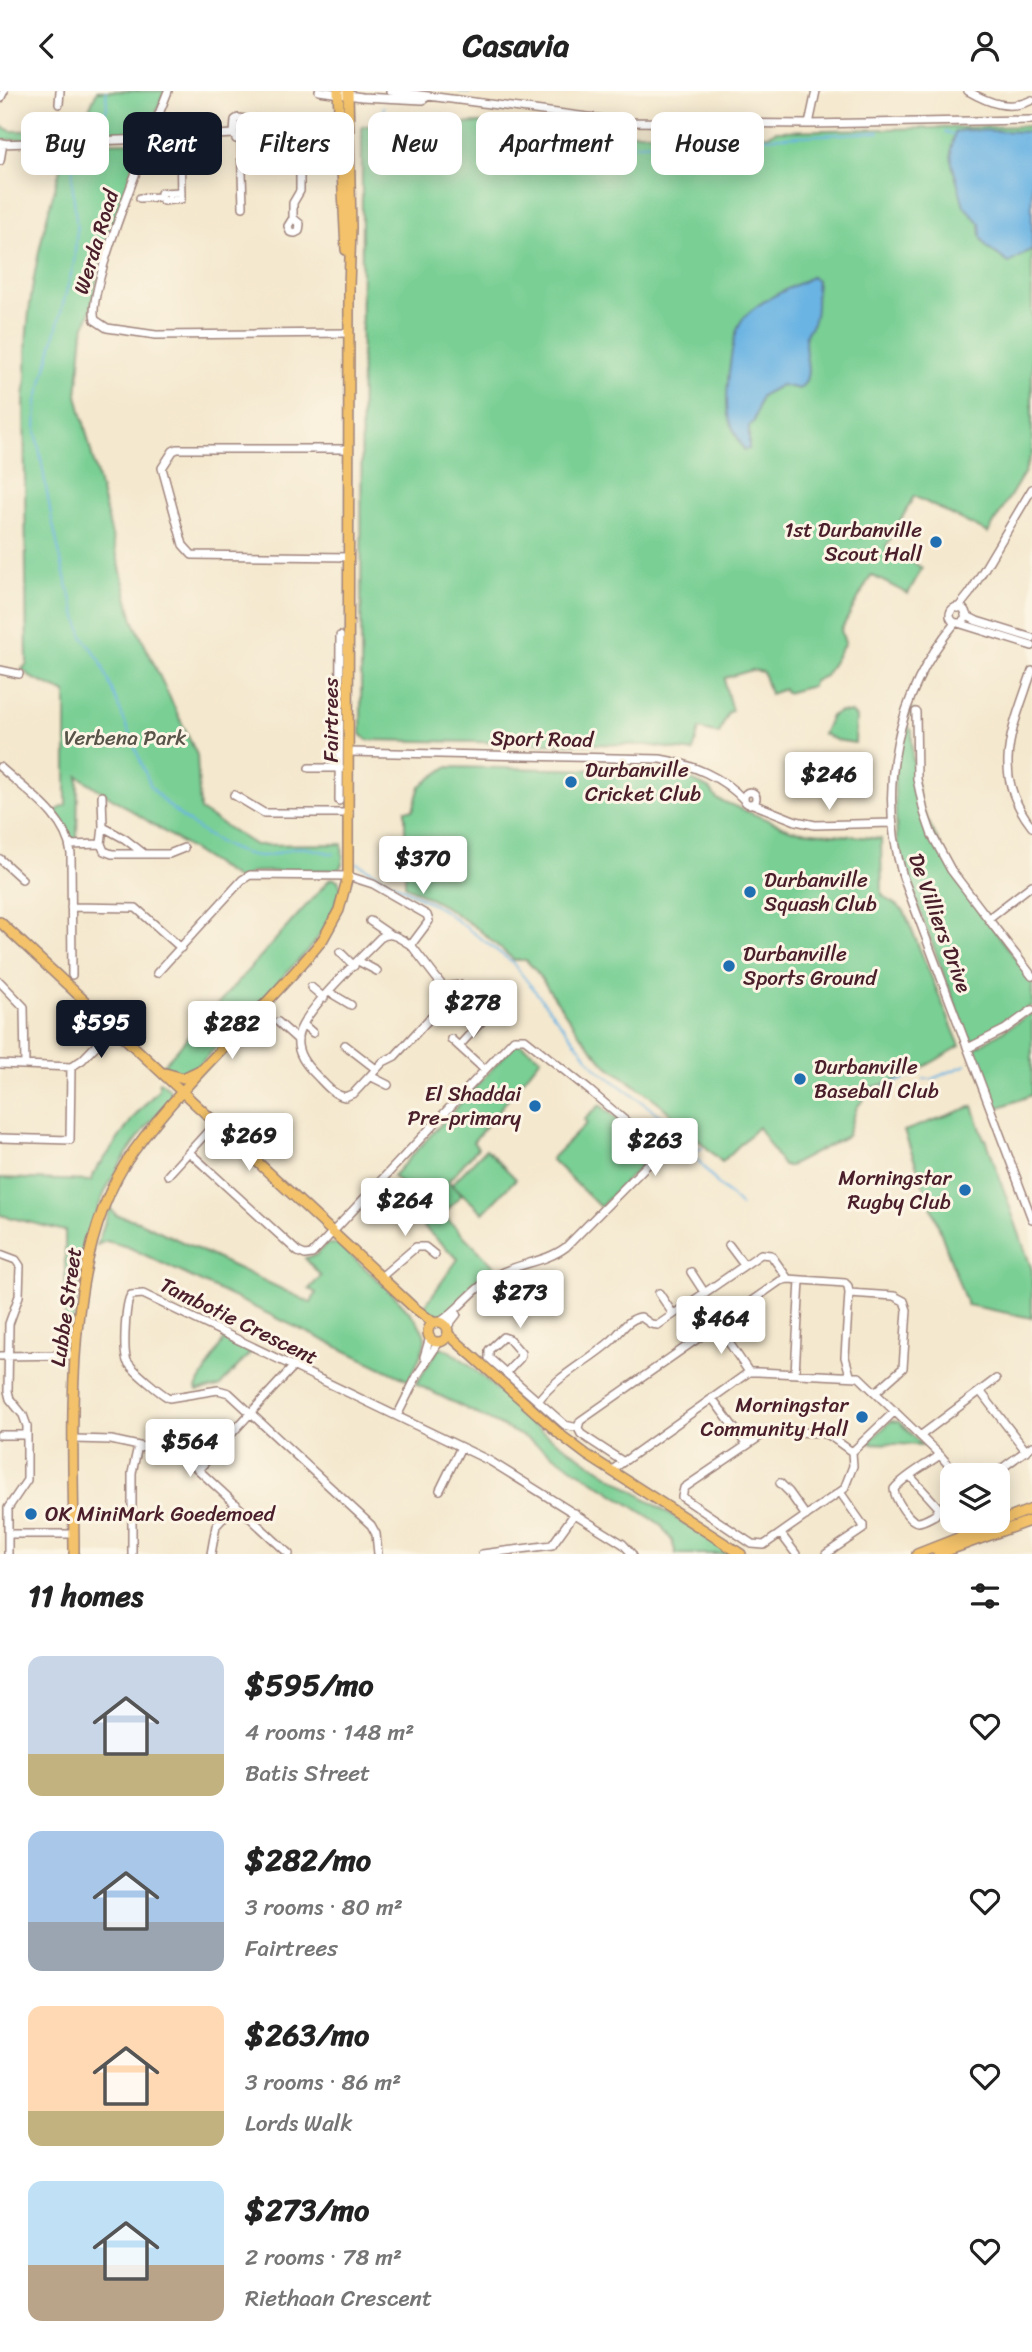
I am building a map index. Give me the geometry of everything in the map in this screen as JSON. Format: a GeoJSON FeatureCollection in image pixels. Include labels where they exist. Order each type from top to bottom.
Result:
{"type":"FeatureCollection","features":[{"type":"Feature","properties":{"kind":"main road","name":"Fairtrees"},"geometry":{"type":"LineString","coordinates":[[183,1093],[316,949],[339,910],[348,876],[349,752],[344,676],[349,557],[349,287],[344,227],[344,93]]}},
{"type":"Feature","properties":{"kind":"main road"},"geometry":{"type":"LineString","coordinates":[[0,922],[535,1421],[569,1446],[741,1554]]}},
{"type":"Feature","properties":{"kind":"main road"},"geometry":{"type":"LineString","coordinates":[[160,1071],[183,1078],[206,1067]]}},
{"type":"Feature","properties":{"kind":"main road","name":"Lubbe Street"},"geometry":{"type":"LineString","coordinates":[[74,1554],[74,1355],[92,1244],[107,1199],[133,1152],[183,1093]]}},
{"type":"Feature","properties":{"kind":"main road"},"geometry":{"type":"LineString","coordinates":[[1010,1519],[1032,1509]]}},
{"type":"Feature","properties":{"kind":"main road"},"geometry":{"type":"LineString","coordinates":[[1010,1524],[1032,1520]]}},
{"type":"Feature","properties":{"kind":"main road"},"geometry":{"type":"LineString","coordinates":[[917,1554],[976,1533]]}},
{"type":"Feature","properties":{"kind":"main road"},"geometry":{"type":"LineString","coordinates":[[938,1554],[981,1533]]}},
{"type":"Feature","properties":{"kind":"street"},"geometry":{"type":"LineString","coordinates":[[0,99],[4,91]]}},
{"type":"Feature","properties":{"kind":"street"},"geometry":{"type":"LineString","coordinates":[[59,104],[60,91]]}},
{"type":"Feature","properties":{"kind":"street","name":"Werda Road"},"geometry":{"type":"LineString","coordinates":[[160,112],[168,91]]}},
{"type":"Feature","properties":{"kind":"street"},"geometry":{"type":"LineString","coordinates":[[319,91],[467,103]]}},
{"type":"Feature","properties":{"kind":"street"},"geometry":{"type":"LineString","coordinates":[[390,91],[626,122],[809,124],[1032,120]]}},
{"type":"Feature","properties":{"kind":"street"},"geometry":{"type":"LineString","coordinates":[[809,124],[816,91]]}},
{"type":"Feature","properties":{"kind":"street"},"geometry":{"type":"LineString","coordinates":[[968,91],[1001,105],[1019,105],[1032,100]]}},
{"type":"Feature","properties":{"kind":"street"},"geometry":{"type":"LineString","coordinates":[[0,161],[1,143],[123,140]]}},
{"type":"Feature","properties":{"kind":"street","name":"Werda Road"},"geometry":{"type":"LineString","coordinates":[[137,175],[103,267],[93,311],[99,325],[156,335],[349,333]]}},
{"type":"Feature","properties":{"kind":"street"},"geometry":{"type":"LineString","coordinates":[[140,198],[180,200],[180,175]]}},
{"type":"Feature","properties":{"kind":"street"},"geometry":{"type":"LineString","coordinates":[[241,175],[243,207]]}},
{"type":"Feature","properties":{"kind":"street"},"geometry":{"type":"LineString","coordinates":[[293,218],[293,203],[300,191],[300,175]]}},
{"type":"Feature","properties":{"kind":"street"},"geometry":{"type":"LineString","coordinates":[[349,449],[177,449],[168,457],[162,468],[183,545],[192,555],[349,557]]}},
{"type":"Feature","properties":{"kind":"street"},"geometry":{"type":"LineString","coordinates":[[955,622],[963,621],[962,611],[970,593],[1032,489]]}},
{"type":"Feature","properties":{"kind":"street"},"geometry":{"type":"LineString","coordinates":[[955,622],[952,611],[962,611],[977,621],[1032,638]]}},
{"type":"Feature","properties":{"kind":"street"},"geometry":{"type":"LineString","coordinates":[[955,622],[1032,646]]}},
{"type":"Feature","properties":{"kind":"street","name":"De Villiers Drive"},"geometry":{"type":"LineString","coordinates":[[955,622],[915,686],[901,726],[892,773],[892,823],[903,877],[1032,1219]]}},
{"type":"Feature","properties":{"kind":"street"},"geometry":{"type":"LineString","coordinates":[[340,801],[344,676],[341,636]]}},
{"type":"Feature","properties":{"kind":"street"},"geometry":{"type":"LineString","coordinates":[[0,670],[19,674]]}},
{"type":"Feature","properties":{"kind":"street"},"geometry":{"type":"LineString","coordinates":[[1032,671],[1007,757],[1012,793],[1032,827]]}},
{"type":"Feature","properties":{"kind":"street","name":"De Villiers Drive"},"geometry":{"type":"LineString","coordinates":[[916,712],[916,768],[928,824],[937,846],[951,870],[1032,976]]}},
{"type":"Feature","properties":{"kind":"street","name":"Sport Road"},"geometry":{"type":"LineString","coordinates":[[349,752],[653,758],[690,767],[745,797],[753,793],[755,801],[764,807],[786,817],[815,825],[892,823]]}},
{"type":"Feature","properties":{"kind":"street"},"geometry":{"type":"LineString","coordinates":[[0,767],[54,816],[70,845],[72,975]]}},
{"type":"Feature","properties":{"kind":"street"},"geometry":{"type":"LineString","coordinates":[[309,768],[340,768]]}},
{"type":"Feature","properties":{"kind":"street"},"geometry":{"type":"LineString","coordinates":[[234,795],[264,813],[349,813]]}},
{"type":"Feature","properties":{"kind":"street"},"geometry":{"type":"LineString","coordinates":[[102,796],[101,844],[104,851],[172,854],[184,848]]}},
{"type":"Feature","properties":{"kind":"street"},"geometry":{"type":"LineString","coordinates":[[103,827],[143,853]]}},
{"type":"Feature","properties":{"kind":"street"},"geometry":{"type":"LineString","coordinates":[[70,845],[101,844]]}},
{"type":"Feature","properties":{"kind":"street"},"geometry":{"type":"LineString","coordinates":[[0,859],[22,879]]}},
{"type":"Feature","properties":{"kind":"street"},"geometry":{"type":"LineString","coordinates":[[157,973],[247,877],[348,876],[373,884],[428,916],[428,923],[411,945]]}},
{"type":"Feature","properties":{"kind":"street"},"geometry":{"type":"LineString","coordinates":[[989,918],[1032,885]]}},
{"type":"Feature","properties":{"kind":"street"},"geometry":{"type":"LineString","coordinates":[[71,907],[135,908],[181,948]]}},
{"type":"Feature","properties":{"kind":"street"},"geometry":{"type":"LineString","coordinates":[[278,1022],[298,1040],[304,1063],[338,1095],[351,1095],[383,1062],[395,1056],[441,1006],[442,987],[411,945],[370,921]]}},
{"type":"Feature","properties":{"kind":"street"},"geometry":{"type":"LineString","coordinates":[[298,1040],[309,1015],[326,995],[380,938],[389,934]]}},
{"type":"Feature","properties":{"kind":"street"},"geometry":{"type":"LineString","coordinates":[[340,952],[356,963],[377,971]]}},
{"type":"Feature","properties":{"kind":"street"},"geometry":{"type":"LineString","coordinates":[[0,982],[24,1007],[26,1065]]}},
{"type":"Feature","properties":{"kind":"street"},"geometry":{"type":"LineString","coordinates":[[442,987],[460,985]]}},
{"type":"Feature","properties":{"kind":"street"},"geometry":{"type":"LineString","coordinates":[[310,987],[351,1005]]}},
{"type":"Feature","properties":{"kind":"street"},"geometry":{"type":"LineString","coordinates":[[459,1047],[493,1009]]}},
{"type":"Feature","properties":{"kind":"street"},"geometry":{"type":"LineString","coordinates":[[968,1048],[1004,1030],[1032,1010]]}},
{"type":"Feature","properties":{"kind":"street"},"geometry":{"type":"LineString","coordinates":[[304,1025],[313,1033]]}},
{"type":"Feature","properties":{"kind":"street"},"geometry":{"type":"LineString","coordinates":[[0,1064],[71,1067],[82,1060],[113,1028]]}},
{"type":"Feature","properties":{"kind":"street"},"geometry":{"type":"LineString","coordinates":[[189,1152],[302,1254],[315,1253],[514,1039],[519,1038],[525,1039],[656,1147],[657,1152],[650,1164],[566,1247],[547,1258],[496,1275],[480,1286],[439,1332],[397,1416]]}},
{"type":"Feature","properties":{"kind":"street"},"geometry":{"type":"LineString","coordinates":[[450,1039],[485,1070]]}},
{"type":"Feature","properties":{"kind":"street"},"geometry":{"type":"LineString","coordinates":[[345,1045],[376,1069]]}},
{"type":"Feature","properties":{"kind":"street"},"geometry":{"type":"LineString","coordinates":[[0,1138],[70,1140],[71,1067]]}},
{"type":"Feature","properties":{"kind":"street"},"geometry":{"type":"LineString","coordinates":[[370,1076],[388,1085]]}},
{"type":"Feature","properties":{"kind":"street"},"geometry":{"type":"LineString","coordinates":[[168,1175],[209,1130]]}},
{"type":"Feature","properties":{"kind":"street"},"geometry":{"type":"LineString","coordinates":[[729,1245],[744,1265]]}},
{"type":"Feature","properties":{"kind":"street"},"geometry":{"type":"LineString","coordinates":[[381,1277],[419,1246],[435,1255]]}},
{"type":"Feature","properties":{"kind":"street"},"geometry":{"type":"LineString","coordinates":[[537,1401],[553,1383],[610,1342],[632,1320],[641,1317],[656,1325],[761,1254],[769,1253],[788,1279]]}},
{"type":"Feature","properties":{"kind":"street"},"geometry":{"type":"LineString","coordinates":[[0,1254],[13,1258],[20,1266],[20,1293],[9,1324],[9,1395],[26,1419],[27,1435],[27,1480],[9,1505],[8,1554]]}},
{"type":"Feature","properties":{"kind":"street"},"geometry":{"type":"LineString","coordinates":[[691,1272],[704,1292]]}},
{"type":"Feature","properties":{"kind":"street"},"geometry":{"type":"LineString","coordinates":[[578,1428],[582,1420],[777,1283],[788,1279],[845,1283],[848,1286],[845,1357],[850,1375]]}},
{"type":"Feature","properties":{"kind":"street"},"geometry":{"type":"LineString","coordinates":[[795,1374],[800,1280]]}},
{"type":"Feature","properties":{"kind":"street","name":"Tambotie Crescent"},"geometry":{"type":"LineString","coordinates":[[379,1554],[376,1534],[371,1525],[229,1393],[221,1390],[167,1397],[130,1364],[126,1356],[126,1306],[129,1297],[135,1293],[143,1294],[461,1447],[515,1475],[622,1544],[632,1554]]}},
{"type":"Feature","properties":{"kind":"street"},"geometry":{"type":"LineString","coordinates":[[659,1293],[673,1314]]}},
{"type":"Feature","properties":{"kind":"street"},"geometry":{"type":"LineString","coordinates":[[849,1293],[897,1296],[906,1306],[903,1368],[876,1392]]}},
{"type":"Feature","properties":{"kind":"street"},"geometry":{"type":"LineString","coordinates":[[717,1325],[749,1372]]}},
{"type":"Feature","properties":{"kind":"street"},"geometry":{"type":"LineString","coordinates":[[506,1373],[521,1356],[520,1349],[503,1337],[489,1350],[488,1355],[506,1373],[565,1425],[578,1428],[582,1434],[622,1461]]}},
{"type":"Feature","properties":{"kind":"street"},"geometry":{"type":"LineString","coordinates":[[0,1356],[74,1355]]}},
{"type":"Feature","properties":{"kind":"street"},"geometry":{"type":"LineString","coordinates":[[199,1469],[293,1367]]}},
{"type":"Feature","properties":{"kind":"street"},"geometry":{"type":"LineString","coordinates":[[612,1471],[622,1461],[749,1372],[859,1377],[947,1463]]}},
{"type":"Feature","properties":{"kind":"street"},"geometry":{"type":"LineString","coordinates":[[920,1436],[996,1379]]}},
{"type":"Feature","properties":{"kind":"street"},"geometry":{"type":"LineString","coordinates":[[981,1391],[1029,1448],[1009,1463]]}},
{"type":"Feature","properties":{"kind":"street"},"geometry":{"type":"LineString","coordinates":[[712,1398],[746,1444]]}},
{"type":"Feature","properties":{"kind":"street"},"geometry":{"type":"LineString","coordinates":[[852,1452],[895,1411]]}},
{"type":"Feature","properties":{"kind":"street"},"geometry":{"type":"LineString","coordinates":[[768,1431],[803,1431],[828,1435],[852,1452],[853,1463],[847,1486],[766,1544],[752,1544],[686,1501],[682,1492],[746,1444],[768,1431]]}},
{"type":"Feature","properties":{"kind":"street"},"geometry":{"type":"LineString","coordinates":[[0,1435],[27,1435]]}},
{"type":"Feature","properties":{"kind":"street"},"geometry":{"type":"LineString","coordinates":[[74,1439],[111,1440],[184,1459],[199,1469],[289,1554]]}},
{"type":"Feature","properties":{"kind":"street"},"geometry":{"type":"LineString","coordinates":[[132,1554],[132,1473],[138,1446]]}},
{"type":"Feature","properties":{"kind":"street"},"geometry":{"type":"LineString","coordinates":[[440,1490],[461,1447]]}},
{"type":"Feature","properties":{"kind":"street"},"geometry":{"type":"LineString","coordinates":[[910,1476],[938,1505],[935,1515],[918,1522],[912,1520],[894,1493],[895,1487],[910,1476],[940,1455]]}},
{"type":"Feature","properties":{"kind":"street"},"geometry":{"type":"LineString","coordinates":[[780,1483],[806,1517]]}},
{"type":"Feature","properties":{"kind":"street"},"geometry":{"type":"LineString","coordinates":[[826,1554],[863,1529],[863,1525],[840,1492]]}},
{"type":"Feature","properties":{"kind":"street"},"geometry":{"type":"LineString","coordinates":[[211,1554],[216,1526],[236,1504]]}},
{"type":"Feature","properties":{"kind":"street"},"geometry":{"type":"LineString","coordinates":[[482,1554],[551,1545],[575,1513]]}},
{"type":"Feature","properties":{"kind":"street"},"geometry":{"type":"LineString","coordinates":[[8,1534],[74,1534]]}},
{"type":"Feature","properties":{"kind":"street"},"geometry":{"type":"LineString","coordinates":[[781,1534],[796,1554]]}},
{"type":"Feature","properties":{"kind":"green space"},"geometry":{"type":"Polygon","coordinates":[[[97,91],[165,91],[156,112],[123,112],[123,137],[109,137],[109,112],[88,112],[97,91]]]}},
{"type":"Feature","properties":{"kind":"green space"},"geometry":{"type":"Polygon","coordinates":[[[476,123],[476,175],[637,175],[637,133],[651,133],[651,175],[764,175],[764,135],[776,131],[1032,126],[1032,453],[1024,473],[988,533],[914,496],[886,547],[922,568],[908,594],[871,575],[841,630],[845,643],[825,676],[814,681],[812,686],[786,693],[784,689],[770,694],[763,672],[752,670],[725,678],[732,711],[728,712],[719,734],[699,729],[693,752],[647,745],[367,740],[361,734],[362,128],[368,126],[368,175],[462,175],[462,124],[476,123]]]}},
{"type":"Feature","properties":{"kind":"green space"},"geometry":{"type":"Polygon","coordinates":[[[0,126],[11,131],[21,131],[21,139],[0,140],[0,126]]]}},
{"type":"Feature","properties":{"kind":"green space","name":"Verbena Park"},"geometry":{"type":"Polygon","coordinates":[[[109,142],[123,142],[123,175],[134,175],[101,262],[90,313],[83,331],[77,395],[133,620],[197,755],[200,810],[255,845],[342,844],[343,864],[339,870],[252,872],[239,880],[78,776],[77,840],[71,839],[54,812],[66,805],[66,693],[32,678],[22,669],[27,664],[24,396],[26,340],[42,237],[58,175],[109,175],[109,142]]]}},
{"type":"Feature","properties":{"kind":"green space"},"geometry":{"type":"Polygon","coordinates":[[[909,709],[914,710],[906,725],[912,731],[912,754],[919,803],[960,885],[1032,980],[1032,1005],[1009,1022],[974,1041],[967,1036],[908,879],[897,841],[894,775],[909,709]]]}},
{"type":"Feature","properties":{"kind":"green space"},"geometry":{"type":"Polygon","coordinates":[[[839,712],[851,713],[856,717],[855,743],[836,740],[823,734],[831,716],[839,712]]]}},
{"type":"Feature","properties":{"kind":"green space","name":"Durbanville Sports Ground"},"geometry":{"type":"Polygon","coordinates":[[[447,767],[657,771],[694,781],[710,789],[717,799],[792,830],[881,839],[882,895],[904,911],[960,1046],[900,1078],[861,1090],[864,1099],[857,1107],[847,1136],[790,1166],[783,1166],[758,1127],[722,1162],[657,1101],[605,1064],[581,1036],[526,960],[514,960],[478,929],[444,906],[405,885],[405,810],[413,810],[420,786],[447,767]]]}},
{"type":"Feature","properties":{"kind":"green space"},"geometry":{"type":"Polygon","coordinates":[[[331,878],[338,880],[341,888],[330,919],[313,945],[193,1071],[181,1072],[163,1065],[331,878]]]}},
{"type":"Feature","properties":{"kind":"green space"},"geometry":{"type":"Polygon","coordinates":[[[1032,1013],[1032,1095],[995,1109],[973,1053],[974,1049],[1032,1013]]]}},
{"type":"Feature","properties":{"kind":"green space"},"geometry":{"type":"Polygon","coordinates":[[[519,1043],[541,1058],[473,1142],[478,1148],[448,1181],[461,1195],[443,1215],[497,1269],[481,1279],[444,1316],[433,1312],[431,1314],[424,1307],[458,1259],[407,1212],[418,1199],[393,1176],[514,1045],[519,1043]]]}},
{"type":"Feature","properties":{"kind":"green space"},"geometry":{"type":"Polygon","coordinates":[[[159,1081],[169,1088],[169,1101],[129,1151],[98,1208],[84,1258],[70,1344],[67,1350],[60,1352],[65,1344],[65,1231],[0,1215],[0,1178],[91,1181],[98,1165],[133,1118],[159,1089],[159,1081]]]}},
{"type":"Feature","properties":{"kind":"green space"},"geometry":{"type":"Polygon","coordinates":[[[600,1105],[647,1145],[650,1151],[648,1159],[600,1207],[551,1159],[587,1123],[584,1120],[600,1105]]]}},
{"type":"Feature","properties":{"kind":"green space","name":"Morningstar Rugby Club"},"geometry":{"type":"Polygon","coordinates":[[[973,1106],[1032,1270],[1032,1318],[967,1305],[904,1131],[973,1106]]]}},
{"type":"Feature","properties":{"kind":"green space"},"geometry":{"type":"Polygon","coordinates":[[[486,1149],[516,1179],[483,1213],[452,1184],[486,1149]]]}},
{"type":"Feature","properties":{"kind":"green space"},"geometry":{"type":"Polygon","coordinates":[[[110,1208],[116,1215],[138,1221],[311,1303],[316,1293],[309,1289],[321,1276],[305,1258],[316,1255],[326,1244],[338,1244],[403,1305],[423,1331],[424,1344],[409,1381],[128,1247],[106,1241],[97,1245],[110,1208]]]}},
{"type":"Feature","properties":{"kind":"green space"},"geometry":{"type":"Polygon","coordinates":[[[226,1336],[252,1351],[219,1387],[197,1391],[196,1388],[226,1336]]]}},
{"type":"Feature","properties":{"kind":"green space"},"geometry":{"type":"Polygon","coordinates":[[[440,1347],[478,1372],[544,1433],[731,1554],[676,1554],[672,1541],[660,1524],[528,1439],[416,1384],[440,1347]]]}},
{"type":"Feature","properties":{"kind":"green space"},"geometry":{"type":"Polygon","coordinates":[[[891,1421],[899,1422],[922,1445],[868,1443],[891,1421]]]}},
{"type":"Feature","properties":{"kind":"water"},"geometry":{"type":"Polygon","coordinates":[[[955,132],[1032,132],[1032,249],[1009,263],[987,247],[981,237],[980,224],[964,206],[952,164],[951,149],[955,132]]]}},
{"type":"Feature","properties":{"kind":"water"},"geometry":{"type":"Polygon","coordinates":[[[811,277],[817,280],[816,305],[805,342],[807,377],[799,389],[781,385],[761,396],[754,421],[749,427],[749,449],[744,450],[731,424],[727,406],[730,366],[738,327],[756,307],[811,277]]]}},
{"type":"Feature","properties":{"kind":"waterway"},"geometry":{"type":"LineString","coordinates":[[105,112],[106,91]]}},
{"type":"Feature","properties":{"kind":"waterway"},"geometry":{"type":"LineString","coordinates":[[459,91],[469,93]]}},
{"type":"Feature","properties":{"kind":"waterway"},"geometry":{"type":"LineString","coordinates":[[383,112],[384,107]]}},
{"type":"Feature","properties":{"kind":"waterway"},"geometry":{"type":"LineString","coordinates":[[637,144],[879,132]]}},
{"type":"Feature","properties":{"kind":"waterway"},"geometry":{"type":"LineString","coordinates":[[945,132],[953,134]]}},
{"type":"Feature","properties":{"kind":"waterway"},"geometry":{"type":"LineString","coordinates":[[73,175],[77,229],[74,263],[37,402],[36,431],[64,574],[83,637],[100,660],[151,787],[172,809],[216,841],[246,854],[264,856],[301,848],[334,854]]}},
{"type":"Feature","properties":{"kind":"waterway"},"geometry":{"type":"LineString","coordinates":[[357,863],[443,910],[512,962],[596,1068],[662,1117],[717,1183],[741,1206]]}},
{"type":"Feature","properties":{"kind":"waterway"},"geometry":{"type":"LineString","coordinates":[[924,1079],[932,1079],[966,1065]]}},
{"type":"Feature","properties":{"kind":"waterway"},"geometry":{"type":"LineString","coordinates":[[863,1091],[881,1088],[912,1076]]}},
{"type":"Feature","properties":{"kind":"waterway"},"geometry":{"type":"LineString","coordinates":[[690,1153],[702,1148]]}},
{"type":"Feature","properties":{"kind":"place","name":"1st Durbanville Scout Hall"},"geometry":{"type":"Point","coordinates":[936,542]}},
{"type":"Feature","properties":{"kind":"place","name":"Durbanville Cricket Club"},"geometry":{"type":"Point","coordinates":[571,782]}},
{"type":"Feature","properties":{"kind":"place","name":"Durbanville Squash Club"},"geometry":{"type":"Point","coordinates":[750,892]}},
{"type":"Feature","properties":{"kind":"place","name":"Durbanville Sports Ground"},"geometry":{"type":"Point","coordinates":[729,966]}},
{"type":"Feature","properties":{"kind":"place","name":"Durbanville Baseball Club"},"geometry":{"type":"Point","coordinates":[800,1079]}},
{"type":"Feature","properties":{"kind":"place","name":"El Shaddai Pre-primary"},"geometry":{"type":"Point","coordinates":[535,1106]}},
{"type":"Feature","properties":{"kind":"place","name":"Morningstar Rugby Club"},"geometry":{"type":"Point","coordinates":[965,1190]}},
{"type":"Feature","properties":{"kind":"place","name":"Morningstar Community Hall"},"geometry":{"type":"Point","coordinates":[862,1417]}},
{"type":"Feature","properties":{"kind":"place","name":"OK MiniMark Goedemoed"},"geometry":{"type":"Point","coordinates":[31,1514]}}]}
